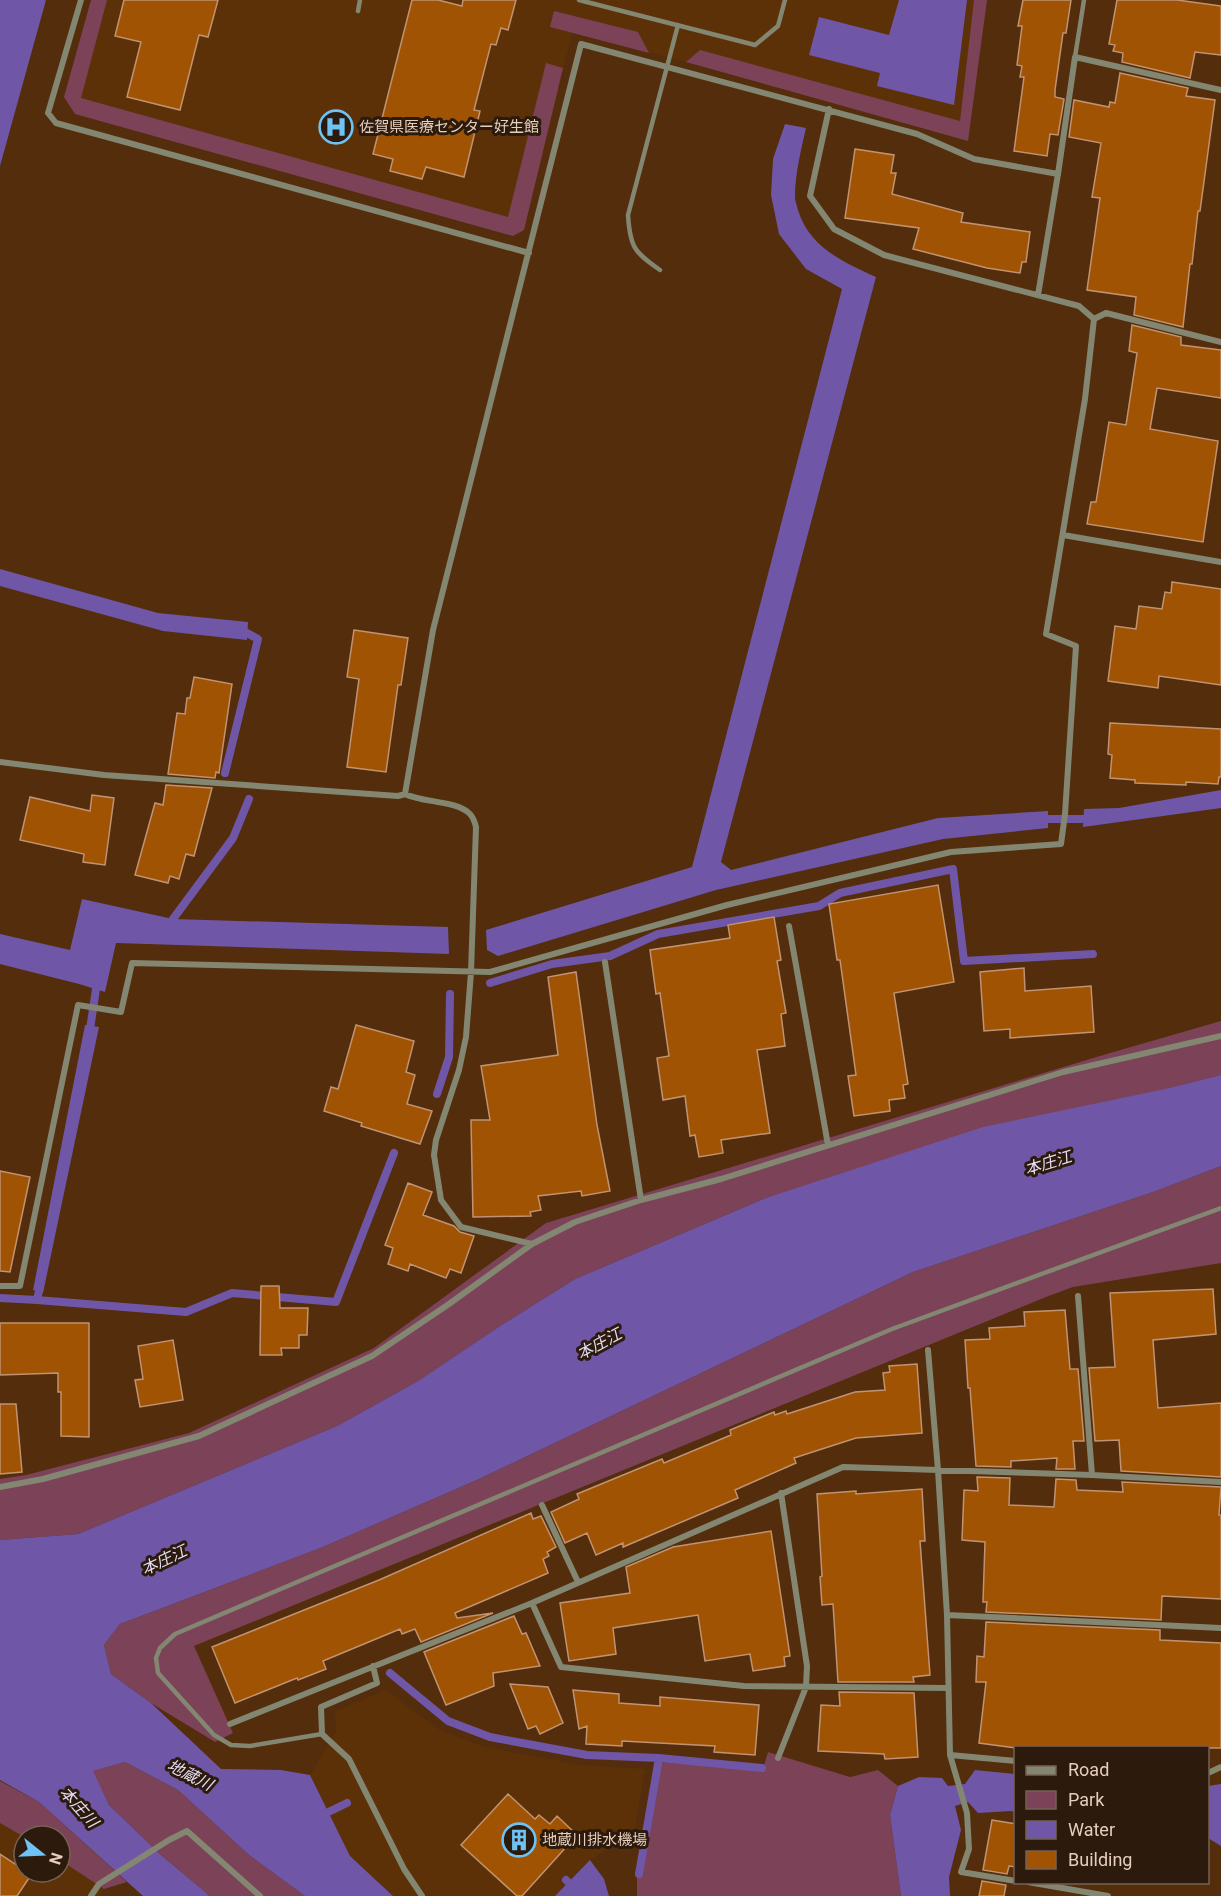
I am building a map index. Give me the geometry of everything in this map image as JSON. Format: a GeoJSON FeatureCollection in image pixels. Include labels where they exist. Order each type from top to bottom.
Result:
{"type":"FeatureCollection","features":[{"type":"Feature","properties":{"kind":"street"},"geometry":{"type":"LineString","coordinates":[[81,0],[48,113],[56,123],[528,253]]}},
{"type":"Feature","properties":{"kind":"street"},"geometry":{"type":"LineString","coordinates":[[405,794],[433,630],[582,44],[917,134],[974,159],[1058,174]]}},
{"type":"Feature","properties":{"kind":"street"},"geometry":{"type":"LineString","coordinates":[[1038,295],[1075,57],[1221,90]]}},
{"type":"Feature","properties":{"kind":"street"},"geometry":{"type":"LineString","coordinates":[[829,109],[810,196],[834,229],[884,255],[1079,306],[1094,319]]}},
{"type":"Feature","properties":{"kind":"street"},"geometry":{"type":"LineString","coordinates":[[1094,319],[1106,313],[1221,342]]}},
{"type":"Feature","properties":{"kind":"street"},"geometry":{"type":"LineString","coordinates":[[0,1286],[20,1286],[78,1005],[121,1011],[132,963],[490,972],[727,905],[951,852],[1061,844],[1076,646],[1046,634],[1085,399],[1094,319]]}},
{"type":"Feature","properties":{"kind":"street"},"geometry":{"type":"LineString","coordinates":[[1063,535],[1221,562]]}},
{"type":"Feature","properties":{"kind":"street"},"geometry":{"type":"LineString","coordinates":[[0,762],[104,775],[398,796],[405,794],[415,799],[458,806],[471,814],[476,827],[471,972],[466,1036],[459,1070],[436,1140],[434,1155],[441,1200],[461,1227],[532,1244]]}},
{"type":"Feature","properties":{"kind":"street"},"geometry":{"type":"LineString","coordinates":[[789,926],[828,1145]]}},
{"type":"Feature","properties":{"kind":"street"},"geometry":{"type":"LineString","coordinates":[[605,962],[641,1200]]}},
{"type":"Feature","properties":{"kind":"street"},"geometry":{"type":"LineString","coordinates":[[0,1487],[43,1479],[199,1436],[372,1356],[532,1244],[575,1222],[1063,1072],[1221,1036]]}},
{"type":"Feature","properties":{"kind":"street"},"geometry":{"type":"LineString","coordinates":[[1078,1296],[1092,1475]]}},
{"type":"Feature","properties":{"kind":"street"},"geometry":{"type":"LineString","coordinates":[[928,1350],[947,1615],[950,1755],[967,1813],[969,1849],[961,1872],[1014,1881]]}},
{"type":"Feature","properties":{"kind":"street"},"geometry":{"type":"LineString","coordinates":[[230,1724],[532,1603],[843,1467],[1092,1475],[1221,1482]]}},
{"type":"Feature","properties":{"kind":"street"},"geometry":{"type":"LineString","coordinates":[[778,1758],[806,1687],[807,1666],[781,1493]]}},
{"type":"Feature","properties":{"kind":"street"},"geometry":{"type":"LineString","coordinates":[[542,1504],[578,1582]]}},
{"type":"Feature","properties":{"kind":"street"},"geometry":{"type":"LineString","coordinates":[[532,1603],[561,1667],[744,1686],[948,1688]]}},
{"type":"Feature","properties":{"kind":"street"},"geometry":{"type":"LineString","coordinates":[[947,1615],[1221,1628]]}},
{"type":"Feature","properties":{"kind":"street"},"geometry":{"type":"LineString","coordinates":[[373,1666],[377,1683],[321,1707],[322,1734],[349,1759],[404,1869],[422,1896]]}},
{"type":"Feature","properties":{"kind":"street"},"geometry":{"type":"LineString","coordinates":[[950,1755],[1014,1761]]}},
{"type":"Feature","properties":{"kind":"street"},"geometry":{"type":"LineString","coordinates":[[91,1896],[99,1884],[187,1831],[260,1896]]}},
{"type":"Feature","properties":{"kind":"street"},"geometry":{"type":"LineString","coordinates":[[1038,1884],[1108,1896]]}},
{"type":"Feature","properties":{"kind":"lane"},"geometry":{"type":"LineString","coordinates":[[358,11],[360,0]]}},
{"type":"Feature","properties":{"kind":"lane"},"geometry":{"type":"LineString","coordinates":[[579,0],[754,45],[778,26],[785,0]]}},
{"type":"Feature","properties":{"kind":"lane"},"geometry":{"type":"LineString","coordinates":[[1075,57],[1084,0]]}},
{"type":"Feature","properties":{"kind":"lane"},"geometry":{"type":"LineString","coordinates":[[660,270],[640,256],[629,236],[628,215],[678,25]]}},
{"type":"Feature","properties":{"kind":"lane"},"geometry":{"type":"LineString","coordinates":[[322,1734],[250,1746],[231,1745],[214,1735],[158,1673],[156,1658],[159,1648],[175,1634],[892,1329],[1221,1208]]}},
{"type":"Feature","properties":{"kind":"shaded area","name":"佐賀県医療センター好生館"},"geometry":{"type":"Polygon","coordinates":[[[91,0],[987,0],[968,141],[686,62],[572,33],[524,230],[513,236],[75,114],[64,97],[91,0]]]}},
{"type":"Feature","properties":{"kind":"shaded area"},"geometry":{"type":"Polygon","coordinates":[[[386,1690],[438,1729],[484,1747],[582,1765],[645,1769],[634,1833],[590,1860],[555,1896],[393,1896],[350,1856],[310,1775],[336,1732],[335,1711],[386,1690]]]}},
{"type":"Feature","properties":{"kind":"shaded area"},"geometry":{"type":"Polygon","coordinates":[[[0,1823],[12,1830],[12,1884],[72,1884],[72,1868],[104,1889],[100,1896],[0,1896],[0,1823]]]}},
{"type":"Feature","properties":{"kind":"green space"},"geometry":{"type":"Polygon","coordinates":[[[91,0],[107,0],[81,98],[508,217],[546,63],[563,68],[524,230],[513,236],[75,114],[64,97],[91,0]]]}},
{"type":"Feature","properties":{"kind":"green space"},"geometry":{"type":"Polygon","coordinates":[[[974,0],[987,0],[968,141],[686,62],[700,50],[960,121],[974,0]]]}},
{"type":"Feature","properties":{"kind":"green space"},"geometry":{"type":"Polygon","coordinates":[[[554,11],[638,32],[649,53],[550,27],[554,11]]]}},
{"type":"Feature","properties":{"kind":"green space"},"geometry":{"type":"Polygon","coordinates":[[[1221,1021],[1221,1075],[766,1198],[575,1279],[418,1381],[337,1426],[78,1534],[0,1540],[0,1479],[26,1475],[189,1433],[374,1348],[546,1223],[1221,1021]]]}},
{"type":"Feature","properties":{"kind":"green space"},"geometry":{"type":"Polygon","coordinates":[[[1221,1166],[1221,1263],[1073,1287],[1046,1297],[194,1646],[233,1733],[215,1742],[151,1703],[111,1674],[104,1645],[120,1624],[323,1547],[479,1479],[913,1272],[1156,1191],[1221,1166]]]}},
{"type":"Feature","properties":{"kind":"green space"},"geometry":{"type":"Polygon","coordinates":[[[768,1752],[850,1777],[878,1770],[898,1786],[890,1815],[901,1896],[637,1896],[637,1872],[655,1762],[763,1769],[768,1752]]]}},
{"type":"Feature","properties":{"kind":"green space"},"geometry":{"type":"Polygon","coordinates":[[[125,1762],[178,1790],[249,1855],[305,1896],[210,1896],[161,1855],[109,1805],[92,1771],[125,1762]]]}},
{"type":"Feature","properties":{"kind":"green space"},"geometry":{"type":"Polygon","coordinates":[[[0,1781],[39,1802],[63,1824],[12,1824],[12,1830],[0,1823],[0,1781]]]}},
{"type":"Feature","properties":{"kind":"green space"},"geometry":{"type":"Polygon","coordinates":[[[72,1832],[127,1882],[104,1889],[72,1868],[72,1832]]]}},
{"type":"Feature","properties":{"kind":"water"},"geometry":{"type":"Polygon","coordinates":[[[0,0],[46,0],[0,166],[0,0]]]}},
{"type":"Feature","properties":{"kind":"water"},"geometry":{"type":"Polygon","coordinates":[[[899,0],[967,0],[954,105],[877,86],[880,73],[809,55],[819,17],[889,35],[899,0]]]}},
{"type":"Feature","properties":{"kind":"water"},"geometry":{"type":"Polygon","coordinates":[[[785,124],[806,128],[797,171],[795,197],[803,223],[810,234],[829,252],[876,277],[721,862],[731,870],[938,818],[1048,811],[1048,828],[943,839],[716,890],[498,956],[487,950],[486,930],[692,867],[842,289],[806,269],[779,234],[771,195],[773,159],[785,124]]]}},
{"type":"Feature","properties":{"kind":"water"},"geometry":{"type":"Polygon","coordinates":[[[0,569],[158,613],[248,622],[247,640],[163,631],[0,586],[0,569]]]}},
{"type":"Feature","properties":{"kind":"water"},"geometry":{"type":"Polygon","coordinates":[[[1221,790],[1221,808],[1083,827],[1084,809],[1119,808],[1221,790]]]}},
{"type":"Feature","properties":{"kind":"water"},"geometry":{"type":"Polygon","coordinates":[[[82,899],[173,919],[448,927],[449,954],[116,943],[105,992],[0,964],[0,934],[70,950],[82,899]]]}},
{"type":"Feature","properties":{"kind":"water"},"geometry":{"type":"Polygon","coordinates":[[[85,1025],[99,1027],[43,1293],[33,1290],[85,1025]]]}},
{"type":"Feature","properties":{"kind":"water"},"geometry":{"type":"Polygon","coordinates":[[[1221,1075],[1221,1166],[1156,1191],[913,1272],[479,1479],[323,1547],[120,1624],[104,1645],[111,1674],[151,1703],[221,1769],[281,1770],[310,1775],[350,1856],[393,1896],[305,1896],[249,1855],[178,1790],[125,1762],[93,1771],[109,1805],[161,1855],[210,1896],[143,1896],[72,1832],[72,1824],[63,1824],[39,1802],[0,1780],[0,1540],[78,1534],[337,1426],[418,1381],[575,1279],[766,1198],[983,1127],[1170,1088],[1221,1075]]]}},
{"type":"Feature","properties":{"kind":"water"},"geometry":{"type":"Polygon","coordinates":[[[975,1770],[1014,1774],[1014,1812],[978,1813],[968,1802],[955,1806],[961,1830],[949,1877],[950,1896],[901,1896],[890,1815],[898,1786],[919,1777],[942,1778],[948,1786],[965,1784],[975,1770]]]}},
{"type":"Feature","properties":{"kind":"water"},"geometry":{"type":"Polygon","coordinates":[[[1221,1784],[1221,1846],[1209,1839],[1209,1786],[1221,1784]]]}},
{"type":"Feature","properties":{"kind":"water"},"geometry":{"type":"Polygon","coordinates":[[[590,1860],[604,1879],[609,1896],[555,1896],[590,1860]]]}},
{"type":"Feature","properties":{"kind":"building"},"geometry":{"type":"Polygon","coordinates":[[[124,0],[218,0],[208,37],[199,35],[180,110],[127,97],[141,42],[115,36],[124,0]]]}},
{"type":"Feature","properties":{"kind":"building"},"geometry":{"type":"Polygon","coordinates":[[[412,0],[438,0],[462,6],[463,0],[516,0],[508,30],[501,28],[496,45],[491,44],[474,110],[480,111],[464,177],[426,167],[422,179],[390,171],[393,159],[373,154],[412,0]]]}},
{"type":"Feature","properties":{"kind":"building"},"geometry":{"type":"Polygon","coordinates":[[[1023,0],[1071,0],[1066,33],[1063,33],[1055,90],[1055,97],[1064,99],[1058,135],[1050,134],[1047,156],[1014,151],[1024,77],[1020,77],[1022,66],[1017,65],[1022,26],[1018,26],[1023,0]]]}},
{"type":"Feature","properties":{"kind":"building"},"geometry":{"type":"Polygon","coordinates":[[[1117,0],[1177,0],[1221,6],[1221,55],[1195,52],[1190,78],[1122,62],[1123,53],[1113,51],[1115,45],[1109,44],[1117,0]]]}},
{"type":"Feature","properties":{"kind":"building"},"geometry":{"type":"Polygon","coordinates":[[[1120,73],[1188,88],[1186,96],[1215,100],[1192,264],[1190,264],[1183,327],[1134,315],[1136,297],[1087,290],[1100,198],[1092,197],[1101,143],[1069,137],[1074,100],[1109,107],[1110,102],[1115,103],[1120,73]]]}},
{"type":"Feature","properties":{"kind":"building"},"geometry":{"type":"Polygon","coordinates":[[[855,149],[894,155],[891,173],[896,173],[892,194],[963,213],[961,222],[1030,232],[1026,262],[1022,262],[1020,273],[987,268],[913,249],[919,228],[845,218],[855,149]]]}},
{"type":"Feature","properties":{"kind":"building"},"geometry":{"type":"Polygon","coordinates":[[[1132,325],[1181,337],[1181,345],[1221,350],[1221,398],[1157,388],[1150,429],[1218,441],[1203,542],[1087,524],[1091,502],[1096,502],[1109,422],[1126,425],[1137,353],[1129,351],[1132,325]]]}},
{"type":"Feature","properties":{"kind":"building"},"geometry":{"type":"Polygon","coordinates":[[[1172,582],[1221,589],[1221,685],[1159,676],[1158,688],[1108,681],[1115,626],[1136,629],[1139,606],[1162,609],[1165,592],[1171,593],[1172,582]]]}},
{"type":"Feature","properties":{"kind":"building"},"geometry":{"type":"Polygon","coordinates":[[[354,630],[408,638],[401,685],[398,685],[386,772],[347,767],[359,679],[347,677],[354,630]]]}},
{"type":"Feature","properties":{"kind":"building"},"geometry":{"type":"Polygon","coordinates":[[[194,677],[232,684],[219,773],[216,772],[215,778],[168,774],[177,713],[185,714],[187,698],[190,698],[194,677]]]}},
{"type":"Feature","properties":{"kind":"building"},"geometry":{"type":"Polygon","coordinates":[[[1110,723],[1221,729],[1221,777],[1219,777],[1218,784],[1135,783],[1135,780],[1110,778],[1112,755],[1108,754],[1110,723]]]}},
{"type":"Feature","properties":{"kind":"building"},"geometry":{"type":"Polygon","coordinates":[[[166,785],[212,788],[194,856],[186,854],[179,879],[170,876],[168,883],[135,875],[155,803],[163,805],[166,785]]]}},
{"type":"Feature","properties":{"kind":"building"},"geometry":{"type":"Polygon","coordinates":[[[92,795],[114,798],[105,865],[83,862],[84,854],[20,840],[30,797],[90,811],[92,795]]]}},
{"type":"Feature","properties":{"kind":"building"},"geometry":{"type":"Polygon","coordinates":[[[938,885],[954,982],[894,993],[908,1084],[903,1085],[905,1098],[889,1100],[890,1111],[854,1116],[848,1076],[856,1075],[840,960],[837,960],[829,904],[938,885]]]}},
{"type":"Feature","properties":{"kind":"building"},"geometry":{"type":"Polygon","coordinates":[[[774,917],[781,960],[777,961],[786,1013],[781,1014],[785,1046],[757,1050],[770,1133],[721,1140],[723,1153],[699,1157],[695,1135],[690,1136],[685,1096],[663,1100],[657,1058],[669,1056],[660,993],[656,994],[650,950],[730,938],[728,925],[774,917]]]}},
{"type":"Feature","properties":{"kind":"building"},"geometry":{"type":"Polygon","coordinates":[[[1024,968],[1025,991],[1091,986],[1094,1032],[1010,1038],[1010,1029],[984,1031],[980,972],[1024,968]]]}},
{"type":"Feature","properties":{"kind":"building"},"geometry":{"type":"Polygon","coordinates":[[[576,972],[597,1125],[610,1191],[582,1196],[581,1191],[538,1196],[541,1210],[530,1212],[531,1216],[473,1217],[471,1120],[490,1120],[481,1066],[558,1055],[548,977],[576,972]]]}},
{"type":"Feature","properties":{"kind":"building"},"geometry":{"type":"Polygon","coordinates":[[[356,1025],[414,1041],[406,1072],[415,1075],[407,1104],[432,1111],[420,1144],[361,1126],[362,1123],[324,1111],[331,1087],[338,1089],[356,1025]]]}},
{"type":"Feature","properties":{"kind":"building"},"geometry":{"type":"Polygon","coordinates":[[[0,1171],[30,1177],[10,1272],[0,1271],[0,1171]]]}},
{"type":"Feature","properties":{"kind":"building"},"geometry":{"type":"Polygon","coordinates":[[[408,1183],[432,1192],[423,1215],[474,1236],[461,1273],[450,1269],[446,1278],[410,1264],[408,1271],[388,1264],[393,1248],[385,1245],[408,1183]]]}},
{"type":"Feature","properties":{"kind":"building"},"geometry":{"type":"Polygon","coordinates":[[[261,1286],[279,1286],[280,1308],[308,1308],[307,1335],[299,1335],[299,1348],[281,1348],[282,1355],[260,1355],[261,1286]]]}},
{"type":"Feature","properties":{"kind":"building"},"geometry":{"type":"Polygon","coordinates":[[[1213,1289],[1216,1334],[1153,1340],[1158,1408],[1221,1403],[1221,1477],[1121,1471],[1119,1440],[1095,1441],[1089,1368],[1115,1367],[1110,1293],[1213,1289]]]}},
{"type":"Feature","properties":{"kind":"building"},"geometry":{"type":"Polygon","coordinates":[[[1065,1310],[1070,1369],[1078,1369],[1084,1441],[1073,1441],[1075,1469],[1056,1469],[1057,1458],[1011,1461],[1011,1467],[976,1466],[965,1340],[990,1339],[989,1328],[1025,1326],[1024,1312],[1065,1310]]]}},
{"type":"Feature","properties":{"kind":"building"},"geometry":{"type":"Polygon","coordinates":[[[0,1323],[89,1323],[89,1437],[61,1436],[61,1392],[58,1392],[58,1373],[0,1375],[0,1323]]]}},
{"type":"Feature","properties":{"kind":"building"},"geometry":{"type":"Polygon","coordinates":[[[173,1340],[183,1400],[140,1407],[135,1380],[143,1379],[138,1346],[173,1340]]]}},
{"type":"Feature","properties":{"kind":"building"},"geometry":{"type":"Polygon","coordinates":[[[917,1364],[922,1433],[856,1438],[794,1458],[796,1463],[735,1490],[738,1498],[623,1547],[623,1543],[596,1555],[587,1533],[565,1543],[551,1512],[579,1499],[577,1494],[662,1459],[664,1463],[731,1435],[730,1430],[774,1412],[775,1415],[786,1411],[787,1414],[855,1392],[885,1390],[883,1373],[890,1372],[889,1366],[917,1364]]]}},
{"type":"Feature","properties":{"kind":"building"},"geometry":{"type":"Polygon","coordinates":[[[0,1404],[16,1404],[22,1472],[0,1474],[0,1404]]]}},
{"type":"Feature","properties":{"kind":"building"},"geometry":{"type":"Polygon","coordinates":[[[977,1477],[1010,1478],[1009,1505],[1054,1507],[1056,1479],[1076,1480],[1077,1490],[1123,1492],[1122,1482],[1221,1487],[1219,1515],[1221,1515],[1221,1599],[1162,1596],[1161,1620],[986,1612],[987,1602],[983,1602],[985,1542],[962,1540],[964,1490],[978,1491],[977,1477]]]}},
{"type":"Feature","properties":{"kind":"building"},"geometry":{"type":"Polygon","coordinates":[[[922,1489],[925,1541],[920,1541],[930,1675],[913,1677],[914,1682],[838,1682],[833,1604],[822,1605],[817,1494],[856,1491],[856,1494],[922,1489]]]}},
{"type":"Feature","properties":{"kind":"building"},"geometry":{"type":"Polygon","coordinates":[[[531,1513],[533,1519],[541,1516],[556,1547],[547,1552],[549,1556],[543,1559],[548,1573],[455,1613],[457,1618],[493,1613],[421,1642],[415,1629],[402,1634],[400,1629],[323,1661],[326,1669],[235,1703],[212,1647],[379,1580],[531,1513]]]}},
{"type":"Feature","properties":{"kind":"building"},"geometry":{"type":"Polygon","coordinates":[[[771,1531],[790,1656],[784,1657],[785,1666],[753,1671],[750,1654],[705,1661],[698,1615],[613,1628],[616,1654],[569,1661],[560,1603],[630,1593],[626,1567],[673,1547],[771,1531]]]}},
{"type":"Feature","properties":{"kind":"building"},"geometry":{"type":"Polygon","coordinates":[[[514,1616],[522,1634],[526,1633],[540,1666],[493,1673],[494,1686],[446,1705],[424,1652],[514,1616]]]}},
{"type":"Feature","properties":{"kind":"building"},"geometry":{"type":"Polygon","coordinates":[[[986,1622],[1160,1630],[1160,1640],[1221,1643],[1221,1748],[1209,1748],[1209,1746],[1014,1748],[979,1743],[986,1682],[976,1682],[977,1656],[984,1657],[986,1622]]]}},
{"type":"Feature","properties":{"kind":"building"},"geometry":{"type":"Polygon","coordinates":[[[510,1684],[548,1687],[563,1723],[540,1734],[536,1726],[528,1729],[510,1684]]]}},
{"type":"Feature","properties":{"kind":"building"},"geometry":{"type":"Polygon","coordinates":[[[573,1690],[619,1694],[619,1703],[660,1706],[660,1697],[759,1705],[755,1755],[714,1752],[715,1746],[622,1741],[622,1746],[586,1744],[587,1726],[579,1729],[573,1690]]]}},
{"type":"Feature","properties":{"kind":"building"},"geometry":{"type":"Polygon","coordinates":[[[839,1692],[914,1693],[918,1757],[885,1759],[884,1754],[818,1751],[821,1705],[840,1706],[839,1692]]]}},
{"type":"Feature","properties":{"kind":"building","name":"地蔵川排水機場"},"geometry":{"type":"Polygon","coordinates":[[[508,1794],[535,1819],[539,1815],[550,1824],[557,1816],[577,1835],[522,1896],[517,1896],[461,1845],[508,1794]]]}},
{"type":"Feature","properties":{"kind":"building"},"geometry":{"type":"Polygon","coordinates":[[[992,1820],[1014,1824],[1014,1867],[1009,1866],[1007,1874],[983,1870],[992,1820]]]}},
{"type":"Feature","properties":{"kind":"building"},"geometry":{"type":"Polygon","coordinates":[[[0,1854],[12,1862],[12,1884],[25,1884],[17,1896],[0,1896],[0,1854]]]}},
{"type":"Feature","properties":{"kind":"building"},"geometry":{"type":"Polygon","coordinates":[[[982,1881],[1006,1885],[1004,1896],[979,1896],[982,1881]]]}},
{"type":"Feature","properties":{"kind":"waterway"},"geometry":{"type":"LineString","coordinates":[[225,773],[258,639],[247,633],[236,631]]}},
{"type":"Feature","properties":{"kind":"waterway"},"geometry":{"type":"LineString","coordinates":[[173,919],[233,838],[249,799]]}},
{"type":"Feature","properties":{"kind":"waterway"},"geometry":{"type":"LineString","coordinates":[[1049,819],[1083,819]]}},
{"type":"Feature","properties":{"kind":"waterway"},"geometry":{"type":"LineString","coordinates":[[490,983],[552,964],[610,956],[658,934],[819,906],[840,893],[953,869],[964,961],[1093,954]]}},
{"type":"Feature","properties":{"kind":"waterway"},"geometry":{"type":"LineString","coordinates":[[89,1036],[96,989]]}},
{"type":"Feature","properties":{"kind":"waterway"},"geometry":{"type":"LineString","coordinates":[[437,1094],[449,1057],[450,994]]}},
{"type":"Feature","properties":{"kind":"waterway"},"geometry":{"type":"LineString","coordinates":[[37,1300],[186,1312],[232,1293],[336,1302],[394,1153]]}},
{"type":"Feature","properties":{"kind":"waterway"},"geometry":{"type":"LineString","coordinates":[[0,1298],[37,1300],[41,1281]]}},
{"type":"Feature","properties":{"kind":"waterway"},"geometry":{"type":"LineString","coordinates":[[390,1673],[448,1721],[490,1737],[587,1755],[659,1758]]}},
{"type":"Feature","properties":{"kind":"waterway"},"geometry":{"type":"LineString","coordinates":[[639,1874],[659,1758],[762,1768]]}},
{"type":"Feature","properties":{"kind":"waterway"},"geometry":{"type":"LineString","coordinates":[[318,1817],[347,1803]]}},
{"type":"Feature","properties":{"kind":"waterway"},"geometry":{"type":"LineString","coordinates":[[566,1880],[580,1896]]}},
{"type":"Feature","properties":{"kind":"place","name":"佐賀県医療センター好生館"},"geometry":{"type":"Point","coordinates":[336,127]}},
{"type":"Feature","properties":{"kind":"place","name":"地蔵川排水機場"},"geometry":{"type":"Point","coordinates":[519,1840]}},
{"type":"Feature","properties":{"kind":"water label","name":"本庄江"},"geometry":{"type":"Point","coordinates":[1048,1163]}},
{"type":"Feature","properties":{"kind":"water label","name":"本庄江"},"geometry":{"type":"Point","coordinates":[599,1344]}},
{"type":"Feature","properties":{"kind":"water label","name":"本庄江"},"geometry":{"type":"Point","coordinates":[164,1560]}},
{"type":"Feature","properties":{"kind":"water label","name":"地蔵川"},"geometry":{"type":"Point","coordinates":[190,1775]}},
{"type":"Feature","properties":{"kind":"water label","name":"本庄川"},"geometry":{"type":"Point","coordinates":[79,1807]}}]}
